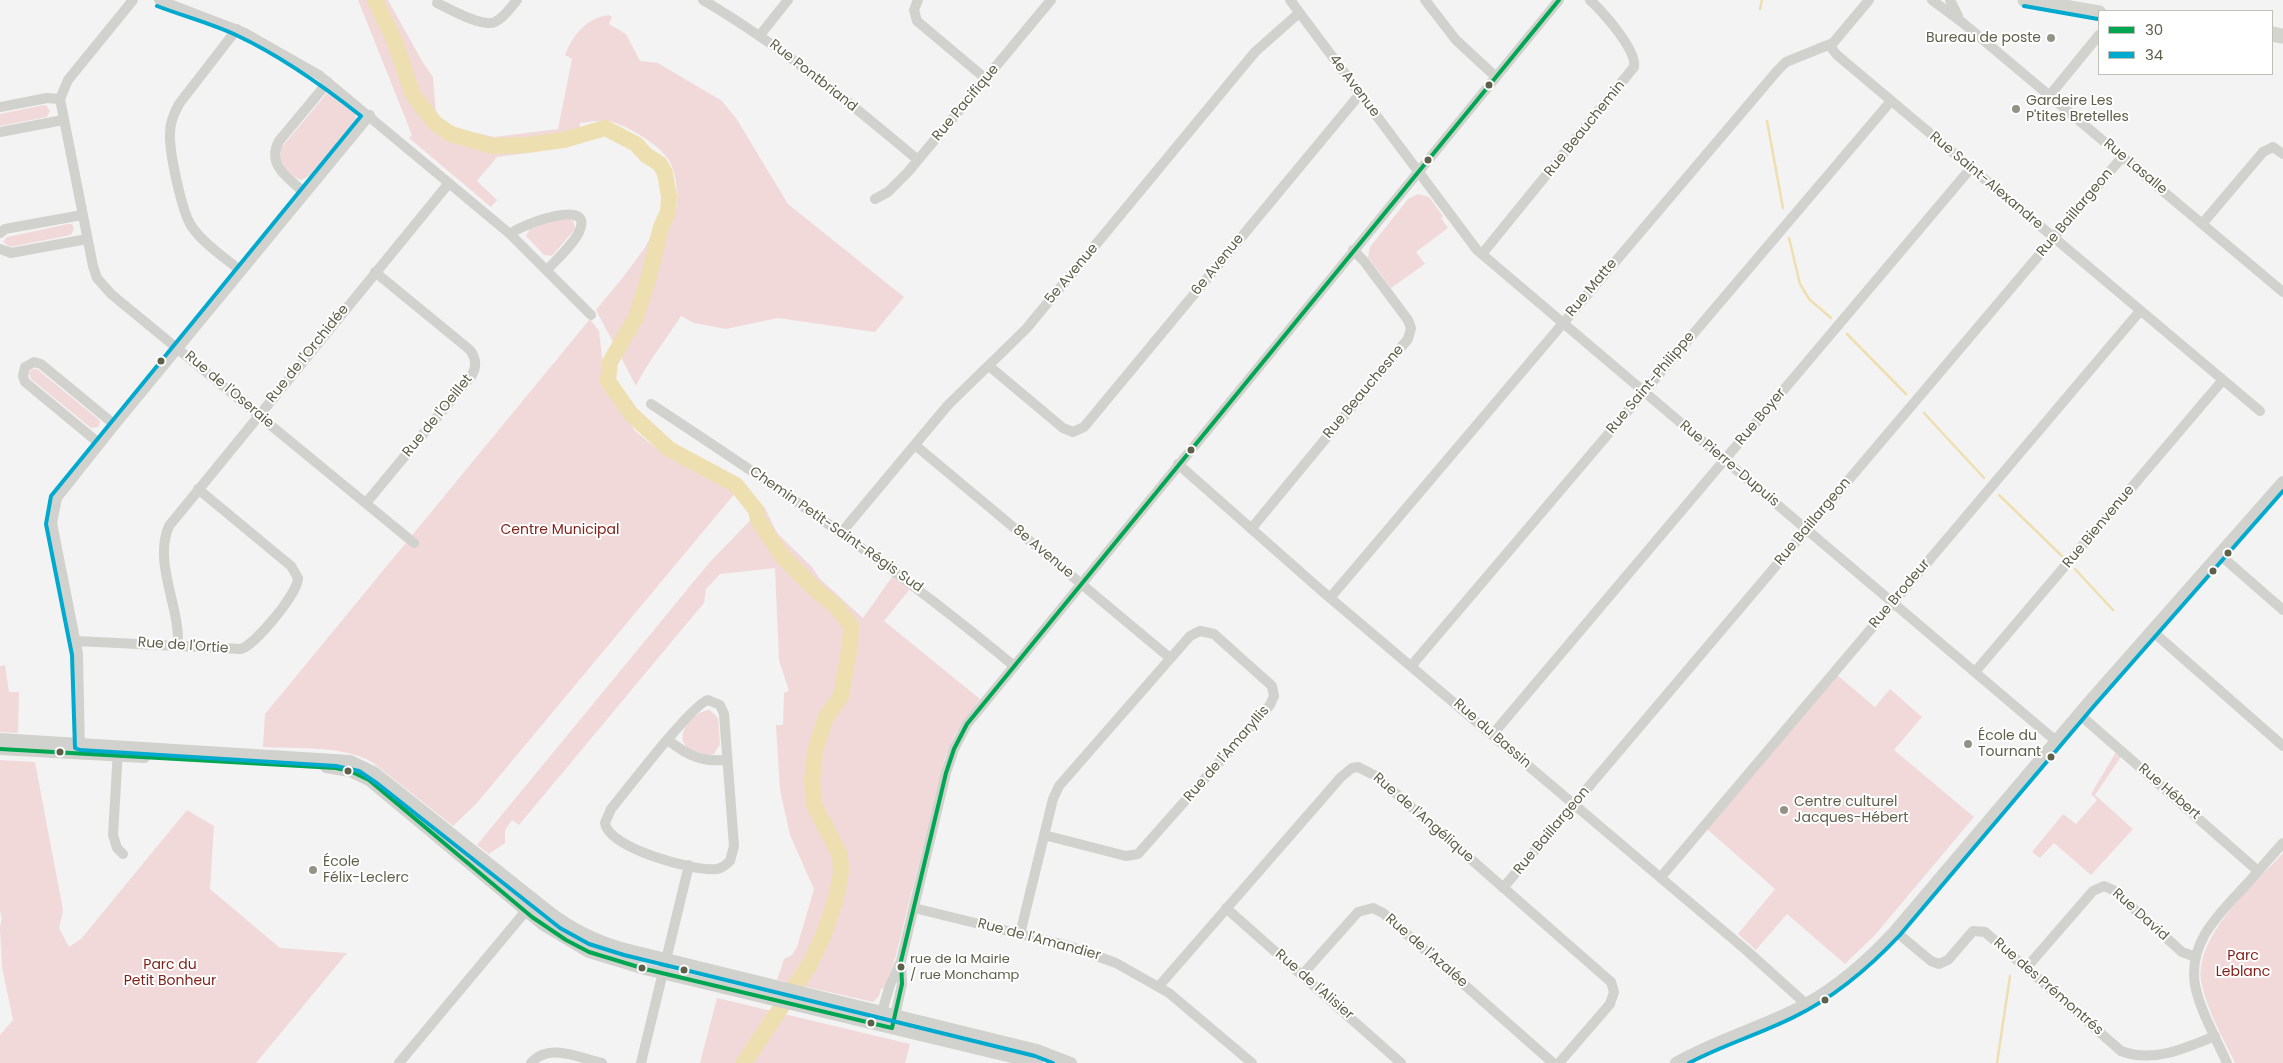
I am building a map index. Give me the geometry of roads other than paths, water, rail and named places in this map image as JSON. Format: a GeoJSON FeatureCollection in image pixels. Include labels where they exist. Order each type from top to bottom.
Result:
{"type":"FeatureCollection","features":[{"type":"Feature","properties":{"kind":"main road"},"geometry":{"type":"LineString","coordinates":[[2025,0],[2098,13]]}},
{"type":"Feature","properties":{"kind":"street"},"geometry":{"type":"LineString","coordinates":[[0,108],[47,98],[60,99],[68,80],[133,0]]}},
{"type":"Feature","properties":{"kind":"street"},"geometry":{"type":"LineString","coordinates":[[159,0],[237,29],[328,82],[370,115],[510,234],[591,315]]}},
{"type":"Feature","properties":{"kind":"street"},"geometry":{"type":"LineString","coordinates":[[437,3],[479,22],[489,24],[501,18],[517,0]]}},
{"type":"Feature","properties":{"kind":"street","name":"Rue Pontbriand"},"geometry":{"type":"LineString","coordinates":[[703,0],[760,35],[818,77],[918,160]]}},
{"type":"Feature","properties":{"kind":"street"},"geometry":{"type":"LineString","coordinates":[[760,35],[788,0]]}},
{"type":"Feature","properties":{"kind":"street"},"geometry":{"type":"LineString","coordinates":[[918,0],[914,10],[917,21],[986,79]]}},
{"type":"Feature","properties":{"kind":"street","name":"Rue Pacifique"},"geometry":{"type":"LineString","coordinates":[[875,199],[896,186],[1051,0]]}},
{"type":"Feature","properties":{"kind":"street","name":"4e Avenue"},"geometry":{"type":"LineString","coordinates":[[1290,0],[1418,172]]}},
{"type":"Feature","properties":{"kind":"street"},"geometry":{"type":"LineString","coordinates":[[1425,0],[1456,40],[1496,77]]}},
{"type":"Feature","properties":{"kind":"street"},"geometry":{"type":"LineString","coordinates":[[878,1025],[890,985],[901,961],[942,787],[954,749],[973,716],[1559,0]]}},
{"type":"Feature","properties":{"kind":"street","name":"Rue Beauchemin"},"geometry":{"type":"LineString","coordinates":[[1482,254],[1634,67],[1632,52],[1600,9],[1590,0]]}},
{"type":"Feature","properties":{"kind":"street","name":"Rue Matte"},"geometry":{"type":"LineString","coordinates":[[1330,598],[1562,322],[1782,66],[1836,40],[1869,0]]}},
{"type":"Feature","properties":{"kind":"street","name":"Rue Lasalle"},"geometry":{"type":"LineString","coordinates":[[1932,0],[1963,22],[2283,292]]}},
{"type":"Feature","properties":{"kind":"street","name":"Rue Lasalle"},"geometry":{"type":"LineString","coordinates":[[1950,0],[1954,10],[1963,22]]}},
{"type":"Feature","properties":{"kind":"street","name":"5e Avenue"},"geometry":{"type":"LineString","coordinates":[[841,533],[948,405],[1026,329],[1251,56],[1300,13]]}},
{"type":"Feature","properties":{"kind":"street"},"geometry":{"type":"LineString","coordinates":[[237,29],[179,104],[170,132],[183,207],[189,223],[197,234],[241,271]]}},
{"type":"Feature","properties":{"kind":"street"},"geometry":{"type":"LineString","coordinates":[[2050,95],[2098,36]]}},
{"type":"Feature","properties":{"kind":"street","name":"Rue Saint-Alexandre"},"geometry":{"type":"LineString","coordinates":[[1829,45],[1837,55],[1891,101],[2222,381],[2260,410]]}},
{"type":"Feature","properties":{"kind":"street"},"geometry":{"type":"LineString","coordinates":[[306,193],[281,172],[276,150],[279,141],[328,82]]}},
{"type":"Feature","properties":{"kind":"street","name":"6e Avenue"},"geometry":{"type":"LineString","coordinates":[[989,366],[1058,424],[1073,432],[1088,422],[1351,101],[1360,94]]}},
{"type":"Feature","properties":{"kind":"street","name":"Rue de l'Oseraie"},"geometry":{"type":"LineString","coordinates":[[60,99],[87,239],[95,272],[101,284],[414,543]]}},
{"type":"Feature","properties":{"kind":"street","name":"Rue Saint-Philippe"},"geometry":{"type":"LineString","coordinates":[[1412,666],[1891,101]]}},
{"type":"Feature","properties":{"kind":"street"},"geometry":{"type":"LineString","coordinates":[[80,749],[79,665],[76,641],[53,530],[52,513],[60,492],[370,115]]}},
{"type":"Feature","properties":{"kind":"street"},"geometry":{"type":"LineString","coordinates":[[0,132],[63,120]]}},
{"type":"Feature","properties":{"kind":"street"},"geometry":{"type":"LineString","coordinates":[[2202,224],[2263,152],[2273,148],[2283,154]]}},
{"type":"Feature","properties":{"kind":"street","name":"Rue Baillargeon"},"geometry":{"type":"LineString","coordinates":[[1503,888],[2123,156]]}},
{"type":"Feature","properties":{"kind":"street","name":"Rue Boyer"},"geometry":{"type":"LineString","coordinates":[[1493,734],[1971,168]]}},
{"type":"Feature","properties":{"kind":"street","name":"Rue Pierre-Dupuis"},"geometry":{"type":"LineString","coordinates":[[1418,172],[1482,254],[2056,740]]}},
{"type":"Feature","properties":{"kind":"street","name":"Rue de l'Orchidée"},"geometry":{"type":"LineString","coordinates":[[178,645],[178,626],[164,556],[164,538],[172,520],[449,183]]}},
{"type":"Feature","properties":{"kind":"street"},"geometry":{"type":"LineString","coordinates":[[510,234],[528,223],[566,213],[576,215],[580,223],[579,232],[548,270]]}},
{"type":"Feature","properties":{"kind":"street"},"geometry":{"type":"LineString","coordinates":[[0,233],[5,229],[82,215]]}},
{"type":"Feature","properties":{"kind":"street"},"geometry":{"type":"LineString","coordinates":[[0,249],[11,253],[87,239]]}},
{"type":"Feature","properties":{"kind":"street","name":"Rue Beauchesne"},"geometry":{"type":"LineString","coordinates":[[1251,529],[1408,339],[1410,328],[1408,320],[1364,261],[1353,250]]}},
{"type":"Feature","properties":{"kind":"street","name":"Rue de l'Oeillet"},"geometry":{"type":"LineString","coordinates":[[366,503],[472,375],[476,367],[470,350],[376,272]]}},
{"type":"Feature","properties":{"kind":"street","name":"Rue Brodeur"},"geometry":{"type":"LineString","coordinates":[[1661,877],[2140,311]]}},
{"type":"Feature","properties":{"kind":"street"},"geometry":{"type":"LineString","coordinates":[[100,444],[26,382],[22,376],[25,367],[34,362],[41,364],[115,425]]}},
{"type":"Feature","properties":{"kind":"street","name":"Rue Bienvenue"},"geometry":{"type":"LineString","coordinates":[[1975,672],[2222,381]]}},
{"type":"Feature","properties":{"kind":"street","name":"Chemin Petit-Saint-Régis Sud"},"geometry":{"type":"LineString","coordinates":[[651,404],[766,479],[927,594],[1014,666]]}},
{"type":"Feature","properties":{"kind":"street","name":"8e Avenue"},"geometry":{"type":"LineString","coordinates":[[915,445],[1170,658]]}},
{"type":"Feature","properties":{"kind":"street","name":"Rue du Bassin"},"geometry":{"type":"LineString","coordinates":[[1178,464],[1330,598],[1794,990],[1806,1004]]}},
{"type":"Feature","properties":{"kind":"street"},"geometry":{"type":"LineString","coordinates":[[1676,1063],[1806,1004],[1850,974],[1895,931],[2078,714],[2283,482]]}},
{"type":"Feature","properties":{"kind":"street","name":"Rue de l'Ortie"},"geometry":{"type":"LineString","coordinates":[[76,641],[245,648],[253,642],[295,591],[298,583],[297,574],[291,566],[198,489]]}},
{"type":"Feature","properties":{"kind":"street"},"geometry":{"type":"LineString","coordinates":[[2220,554],[2283,610]]}},
{"type":"Feature","properties":{"kind":"street"},"geometry":{"type":"LineString","coordinates":[[2151,630],[2283,746]]}},
{"type":"Feature","properties":{"kind":"street","name":"Rue de l'Amaryllis"},"geometry":{"type":"LineString","coordinates":[[1020,934],[1044,835],[1053,799],[1059,786],[1170,658],[1195,632],[1210,632],[1270,682],[1274,689],[1273,701],[1138,854],[1130,856],[1120,855],[1044,835]]}},
{"type":"Feature","properties":{"kind":"street"},"geometry":{"type":"LineString","coordinates":[[712,700],[723,709],[727,760],[734,846],[732,857],[727,864],[716,869],[689,865],[631,848],[612,836],[606,827],[606,819],[611,809],[699,704],[712,700]]}},
{"type":"Feature","properties":{"kind":"street","name":"Rue Hébert"},"geometry":{"type":"LineString","coordinates":[[2078,714],[2258,871]]}},
{"type":"Feature","properties":{"kind":"street"},"geometry":{"type":"LineString","coordinates":[[0,740],[80,749]]}},
{"type":"Feature","properties":{"kind":"street"},"geometry":{"type":"LineString","coordinates":[[668,740],[694,758],[707,761],[727,760]]}},
{"type":"Feature","properties":{"kind":"street"},"geometry":{"type":"LineString","coordinates":[[0,749],[80,749],[337,760],[356,763],[382,778],[564,923],[591,938],[667,960],[1037,1050],[1071,1063]]}},
{"type":"Feature","properties":{"kind":"street"},"geometry":{"type":"LineString","coordinates":[[118,751],[113,835],[117,848],[123,854]]}},
{"type":"Feature","properties":{"kind":"street"},"geometry":{"type":"LineString","coordinates":[[118,751],[336,768],[358,774],[369,780],[526,912],[566,940],[589,952],[664,973],[1037,1063]]}},
{"type":"Feature","properties":{"kind":"street","name":"Rue de l'Angélique"},"geometry":{"type":"LineString","coordinates":[[1159,986],[1341,777],[1352,768],[1358,767],[1376,776],[1606,978],[1614,992],[1610,1004],[1559,1063]]}},
{"type":"Feature","properties":{"kind":"street"},"geometry":{"type":"LineString","coordinates":[[2227,1063],[2197,990],[2196,957],[2201,940],[2210,926],[2283,843]]}},
{"type":"Feature","properties":{"kind":"street"},"geometry":{"type":"LineString","coordinates":[[641,1063],[689,865]]}},
{"type":"Feature","properties":{"kind":"street","name":"Rue David"},"geometry":{"type":"LineString","coordinates":[[2027,967],[2093,891],[2104,886],[2113,890],[2182,952],[2196,957]]}},
{"type":"Feature","properties":{"kind":"street"},"geometry":{"type":"LineString","coordinates":[[399,1063],[535,900]]}},
{"type":"Feature","properties":{"kind":"street","name":"Rue de l'Amandier"},"geometry":{"type":"LineString","coordinates":[[914,908],[1098,955],[1159,986],[1188,1007],[1252,1063]]}},
{"type":"Feature","properties":{"kind":"street","name":"Rue de l'Alisier"},"geometry":{"type":"LineString","coordinates":[[1226,908],[1401,1063]]}},
{"type":"Feature","properties":{"kind":"street","name":"Rue de l'Azalée"},"geometry":{"type":"LineString","coordinates":[[1302,975],[1358,912],[1373,908],[1383,914],[1553,1063]]}},
{"type":"Feature","properties":{"kind":"street","name":"Rue des Prémontrés"},"geometry":{"type":"LineString","coordinates":[[1895,931],[1931,961],[1939,964],[1948,960],[1973,931],[1983,930],[2121,1051],[2138,1061],[2161,1060],[2215,1036]]}},
{"type":"Feature","properties":{"kind":"street"},"geometry":{"type":"LineString","coordinates":[[892,1028],[902,984],[901,961]]}},
{"type":"Feature","properties":{"kind":"street"},"geometry":{"type":"LineString","coordinates":[[531,1063],[539,1054],[550,1051],[602,1063]]}},
{"type":"Feature","properties":{"kind":"waterway"},"geometry":{"type":"LineString","coordinates":[[375,0],[395,42],[413,95],[435,123],[451,134],[492,146],[526,145],[564,140],[605,128],[636,144],[646,155],[660,164],[665,173],[669,197],[668,212],[661,227],[648,280],[636,317],[610,362],[608,381],[631,414],[669,449],[736,485],[756,510],[758,520],[783,557],[817,591],[836,606],[851,626],[850,645],[841,696],[826,717],[815,752],[812,780],[814,805],[840,855],[841,873],[835,902],[824,934],[810,964],[744,1063]]}},
{"type":"Feature","properties":{"kind":"waterway"},"geometry":{"type":"LineString","coordinates":[[1760,9],[1762,0]]}},
{"type":"Feature","properties":{"kind":"waterway"},"geometry":{"type":"LineString","coordinates":[[1767,121],[1783,208]]}},
{"type":"Feature","properties":{"kind":"waterway"},"geometry":{"type":"LineString","coordinates":[[1789,238],[1800,284],[1809,299],[1831,318]]}},
{"type":"Feature","properties":{"kind":"waterway"},"geometry":{"type":"LineString","coordinates":[[1847,334],[1906,394]]}},
{"type":"Feature","properties":{"kind":"waterway"},"geometry":{"type":"LineString","coordinates":[[1924,413],[1984,478]]}},
{"type":"Feature","properties":{"kind":"waterway"},"geometry":{"type":"LineString","coordinates":[[1999,495],[2062,556]]}},
{"type":"Feature","properties":{"kind":"waterway"},"geometry":{"type":"LineString","coordinates":[[2075,569],[2113,610]]}},
{"type":"Feature","properties":{"kind":"waterway"},"geometry":{"type":"LineString","coordinates":[[1997,1063],[2010,976]]}},
{"type":"Feature","properties":{"kind":"place","name":"Bureau de poste"},"geometry":{"type":"Point","coordinates":[2051,38]}},
{"type":"Feature","properties":{"kind":"place","name":"Gardeire Les P'tites Bretelles"},"geometry":{"type":"Point","coordinates":[2016,109]}},
{"type":"Feature","properties":{"kind":"place","name":"École du Tournant"},"geometry":{"type":"Point","coordinates":[1968,744]}},
{"type":"Feature","properties":{"kind":"place","name":"Centre culturel Jacques-Hébert"},"geometry":{"type":"Point","coordinates":[1784,810]}},
{"type":"Feature","properties":{"kind":"place","name":"École Félix-Leclerc"},"geometry":{"type":"Point","coordinates":[313,870]}},
{"type":"Feature","properties":{"kind":"place","name":"rue de la Mairie / rue Monchamp"},"geometry":{"type":"Point","coordinates":[901,967]}},
{"type":"Feature","properties":{"kind":"park label","name":"Centre Municipal"},"geometry":{"type":"Point","coordinates":[560,530]}},
{"type":"Feature","properties":{"kind":"park label","name":"Parc Leblanc"},"geometry":{"type":"Point","coordinates":[2243,964]}},
{"type":"Feature","properties":{"kind":"park label","name":"Parc du Petit Bonheur"},"geometry":{"type":"Point","coordinates":[170,974]}}]}
